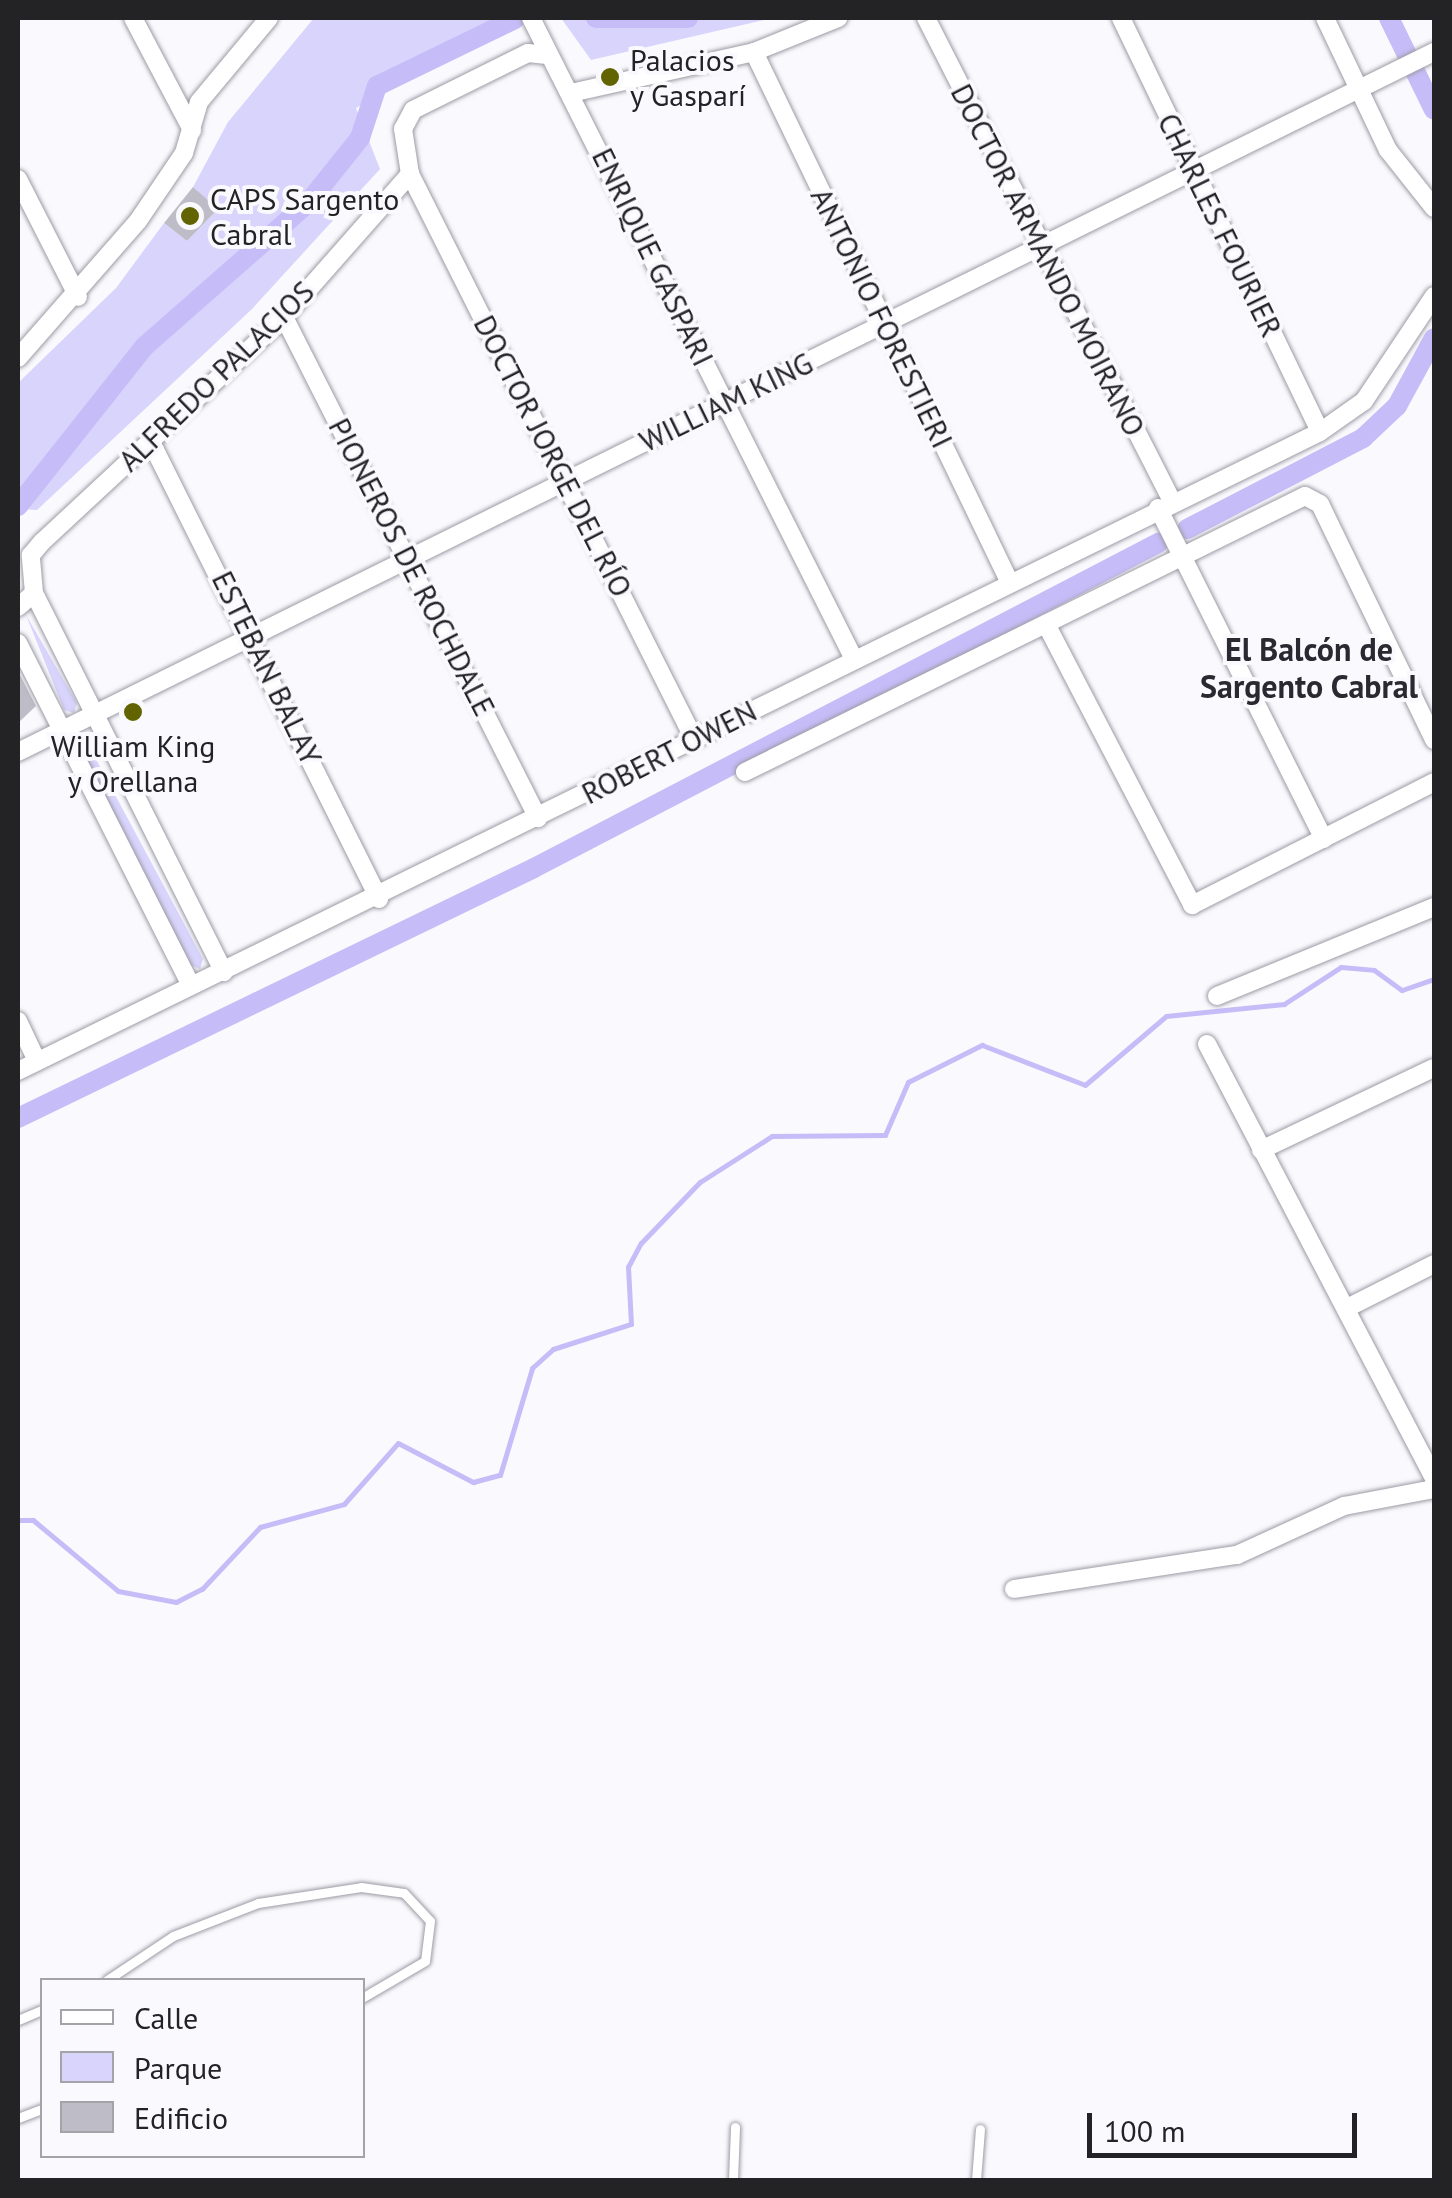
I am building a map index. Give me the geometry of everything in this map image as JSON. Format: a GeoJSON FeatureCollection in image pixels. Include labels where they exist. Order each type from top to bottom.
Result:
{"type":"FeatureCollection","features":[{"type":"Feature","properties":{"kind":"street"},"geometry":{"type":"LineString","coordinates":[[133,18],[192,130]]}},
{"type":"Feature","properties":{"kind":"street"},"geometry":{"type":"LineString","coordinates":[[18,358],[78,297],[192,130],[199,102],[269,18]]}},
{"type":"Feature","properties":{"kind":"street","name":"ENRIQUE GASPARI"},"geometry":{"type":"LineString","coordinates":[[530,18],[854,658]]}},
{"type":"Feature","properties":{"kind":"street"},"geometry":{"type":"LineString","coordinates":[[571,93],[754,52],[838,18]]}},
{"type":"Feature","properties":{"kind":"street","name":"DOCTOR ARMANDO MOIRANO"},"geometry":{"type":"LineString","coordinates":[[926,18],[1165,505],[1181,555],[1324,839]]}},
{"type":"Feature","properties":{"kind":"street","name":"CHARLES FOURIER"},"geometry":{"type":"LineString","coordinates":[[1122,18],[1320,432]]}},
{"type":"Feature","properties":{"kind":"street"},"geometry":{"type":"LineString","coordinates":[[1325,18],[1403,175],[1434,208]]}},
{"type":"Feature","properties":{"kind":"street","name":"ANTONIO FORESTIERI"},"geometry":{"type":"LineString","coordinates":[[754,52],[1010,583]]}},
{"type":"Feature","properties":{"kind":"street"},"geometry":{"type":"LineString","coordinates":[[410,174],[402,129],[413,110],[514,59],[547,55]]}},
{"type":"Feature","properties":{"kind":"street","name":"WILLIAM KING"},"geometry":{"type":"LineString","coordinates":[[18,752],[1428,56]]}},
{"type":"Feature","properties":{"kind":"street","name":"ALFREDO PALACIOS"},"geometry":{"type":"LineString","coordinates":[[34,593],[31,555],[284,317],[410,174]]}},
{"type":"Feature","properties":{"kind":"street","name":"DOCTOR JORGE DEL RÍO"},"geometry":{"type":"LineString","coordinates":[[410,174],[694,740]]}},
{"type":"Feature","properties":{"kind":"street"},"geometry":{"type":"LineString","coordinates":[[18,178],[78,297]]}},
{"type":"Feature","properties":{"kind":"street","name":"ROBERT OWEN"},"geometry":{"type":"LineString","coordinates":[[18,1071],[191,985],[379,899],[854,658],[1320,432],[1364,401],[1434,296]]}},
{"type":"Feature","properties":{"kind":"street","name":"PIONEROS DE ROCHDALE"},"geometry":{"type":"LineString","coordinates":[[284,317],[538,818]]}},
{"type":"Feature","properties":{"kind":"street","name":"ESTEBAN BALAY"},"geometry":{"type":"LineString","coordinates":[[150,440],[253,637],[379,899]]}},
{"type":"Feature","properties":{"kind":"street"},"geometry":{"type":"LineString","coordinates":[[745,772],[1304,496],[1320,504],[1434,740]]}},
{"type":"Feature","properties":{"kind":"street"},"geometry":{"type":"LineString","coordinates":[[18,606],[34,593],[224,972]]}},
{"type":"Feature","properties":{"kind":"street"},"geometry":{"type":"LineString","coordinates":[[1046,624],[1192,905],[1434,782]]}},
{"type":"Feature","properties":{"kind":"street"},"geometry":{"type":"LineString","coordinates":[[18,643],[191,985]]}},
{"type":"Feature","properties":{"kind":"street"},"geometry":{"type":"LineString","coordinates":[[1217,996],[1434,907]]}},
{"type":"Feature","properties":{"kind":"street"},"geometry":{"type":"LineString","coordinates":[[18,1021],[37,1061]]}},
{"type":"Feature","properties":{"kind":"street"},"geometry":{"type":"LineString","coordinates":[[1207,1044],[1434,1479]]}},
{"type":"Feature","properties":{"kind":"street"},"geometry":{"type":"LineString","coordinates":[[1261,1150],[1434,1068]]}},
{"type":"Feature","properties":{"kind":"street"},"geometry":{"type":"LineString","coordinates":[[1347,1308],[1434,1264]]}},
{"type":"Feature","properties":{"kind":"street"},"geometry":{"type":"LineString","coordinates":[[1014,1589],[1237,1555],[1344,1506],[1434,1489]]}},
{"type":"Feature","properties":{"kind":"lane"},"geometry":{"type":"LineString","coordinates":[[110,1978],[173,1936],[258,1903],[361,1887],[404,1893],[430,1921],[425,1961],[365,1996]]}},
{"type":"Feature","properties":{"kind":"lane"},"geometry":{"type":"LineString","coordinates":[[733,2180],[735,2127]]}},
{"type":"Feature","properties":{"kind":"lane"},"geometry":{"type":"LineString","coordinates":[[976,2180],[980,2129]]}},
{"type":"Feature","properties":{"kind":"green space"},"geometry":{"type":"Polygon","coordinates":[[[314,18],[509,18],[506,31],[356,108],[380,169],[252,309],[37,510],[19,509],[18,383],[116,288],[164,223],[187,241],[217,210],[193,187],[228,122],[314,18]]]}},
{"type":"Feature","properties":{"kind":"green space"},"geometry":{"type":"Polygon","coordinates":[[[561,18],[773,18],[591,60],[561,18]]]}},
{"type":"Feature","properties":{"kind":"green space"},"geometry":{"type":"Polygon","coordinates":[[[26,615],[77,703],[74,713],[64,710],[26,615]]]}},
{"type":"Feature","properties":{"kind":"green space"},"geometry":{"type":"Polygon","coordinates":[[[90,748],[203,959],[200,969],[190,965],[86,758],[90,748]]]}},
{"type":"Feature","properties":{"kind":"building","name":"CAPS Sargento Cabral"},"geometry":{"type":"Polygon","coordinates":[[[193,187],[218,209],[187,241],[164,223],[193,187]]]}},
{"type":"Feature","properties":{"kind":"building"},"geometry":{"type":"Polygon","coordinates":[[[18,671],[36,706],[18,723],[18,671]]]}},
{"type":"Feature","properties":{"kind":"waterway"},"geometry":{"type":"LineString","coordinates":[[596,18],[688,18]]}},
{"type":"Feature","properties":{"kind":"waterway"},"geometry":{"type":"LineString","coordinates":[[1389,18],[1434,110]]}},
{"type":"Feature","properties":{"kind":"waterway"},"geometry":{"type":"LineString","coordinates":[[18,506],[145,346],[308,203],[360,138],[377,86],[515,19]]}},
{"type":"Feature","properties":{"kind":"waterway"},"geometry":{"type":"LineString","coordinates":[[1187,529],[1363,438],[1397,406],[1434,338]]}},
{"type":"Feature","properties":{"kind":"waterway"},"geometry":{"type":"LineString","coordinates":[[18,1118],[534,868],[1158,543]]}},
{"type":"Feature","properties":{"kind":"waterway"},"geometry":{"type":"LineString","coordinates":[[18,1520],[33,1520],[118,1591],[176,1602],[202,1589],[260,1527],[344,1504],[398,1443],[473,1482],[500,1475],[532,1368],[553,1349],[631,1324],[628,1267],[641,1243],[700,1182],[772,1136],[885,1135],[908,1082],[982,1045],[1085,1085],[1166,1016],[1284,1004],[1341,967],[1374,970],[1402,990],[1434,979]]}},
{"type":"Feature","properties":{"kind":"place","name":"Palacios y Gasparí"},"geometry":{"type":"Point","coordinates":[610,77]}},
{"type":"Feature","properties":{"kind":"place","name":"CAPS Sargento Cabral"},"geometry":{"type":"Point","coordinates":[190,216]}},
{"type":"Feature","properties":{"kind":"place","name":"William King y Orellana"},"geometry":{"type":"Point","coordinates":[133,712]}},
{"type":"Feature","properties":{"kind":"district","name":"El Balcón de Sargento Cabral"},"geometry":{"type":"Point","coordinates":[1309,668]}}]}
